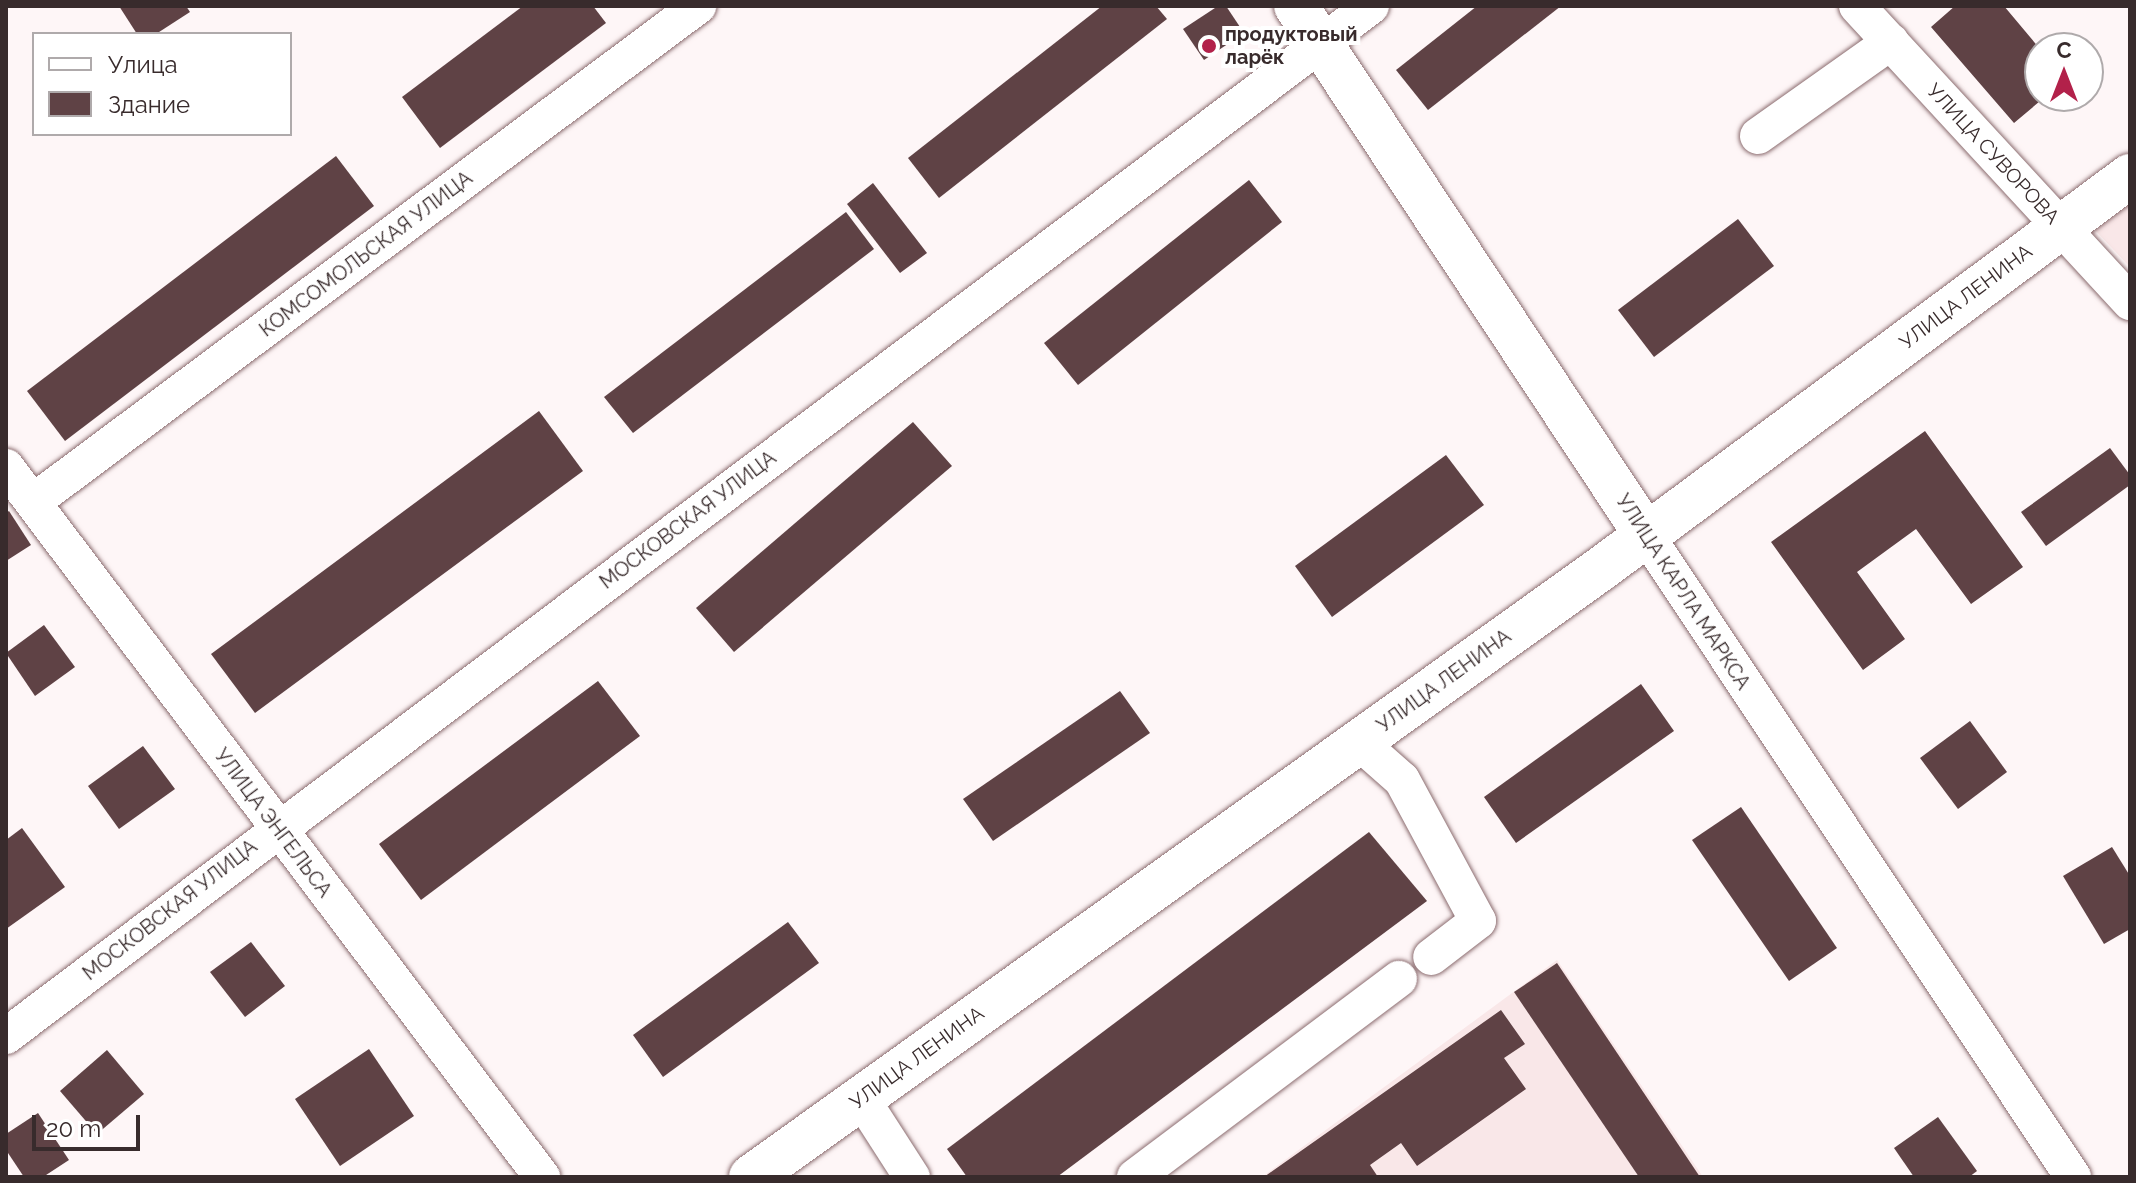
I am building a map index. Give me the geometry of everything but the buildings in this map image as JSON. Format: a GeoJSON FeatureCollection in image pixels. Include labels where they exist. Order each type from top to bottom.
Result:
{"type":"FeatureCollection","features":[{"type":"Feature","properties":{"kind":"main road","name":"УЛИЦА КАРЛА МАРКСА"},"geometry":{"type":"LineString","coordinates":[[1296,6],[1646,535]]}},
{"type":"Feature","properties":{"kind":"main road","name":"УЛИЦА ЛЕНИНА"},"geometry":{"type":"LineString","coordinates":[[751,1177],[1646,535],[2130,176]]}},
{"type":"Feature","properties":{"kind":"street","name":"КОМСОМОЛЬСКАЯ УЛИЦА"},"geometry":{"type":"LineString","coordinates":[[33,502],[698,6]]}},
{"type":"Feature","properties":{"kind":"street","name":"МОСКОВСКАЯ УЛИЦА"},"geometry":{"type":"LineString","coordinates":[[6,1036],[276,828],[1371,6]]}},
{"type":"Feature","properties":{"kind":"street","name":"УЛИЦА СУВОРОВА"},"geometry":{"type":"LineString","coordinates":[[1857,6],[2130,302]]}},
{"type":"Feature","properties":{"kind":"street"},"geometry":{"type":"LineString","coordinates":[[1758,136],[1891,42]]}},
{"type":"Feature","properties":{"kind":"street","name":"УЛИЦА ЭНГЕЛЬСА"},"geometry":{"type":"LineString","coordinates":[[6,467],[542,1177]]}},
{"type":"Feature","properties":{"kind":"street","name":"УЛИЦА КАРЛА МАРКСА"},"geometry":{"type":"LineString","coordinates":[[1646,535],[2073,1177]]}},
{"type":"Feature","properties":{"kind":"street"},"geometry":{"type":"LineString","coordinates":[[1359,742],[1402,780],[1478,921],[1431,957]]}},
{"type":"Feature","properties":{"kind":"street"},"geometry":{"type":"LineString","coordinates":[[1135,1177],[1399,979]]}},
{"type":"Feature","properties":{"kind":"street"},"geometry":{"type":"LineString","coordinates":[[861,1098],[912,1177]]}},
{"type":"Feature","properties":{"kind":"shaded area"},"geometry":{"type":"Polygon","coordinates":[[[2130,201],[2130,267],[2093,228],[2130,201]]]}},
{"type":"Feature","properties":{"kind":"shaded area"},"geometry":{"type":"Polygon","coordinates":[[[1557,960],[1703,1177],[1262,1177],[1557,960]]]}},
{"type":"Feature","properties":{"kind":"place","name":"продуктовый ларёк"},"geometry":{"type":"Point","coordinates":[1209,46]}}]}
